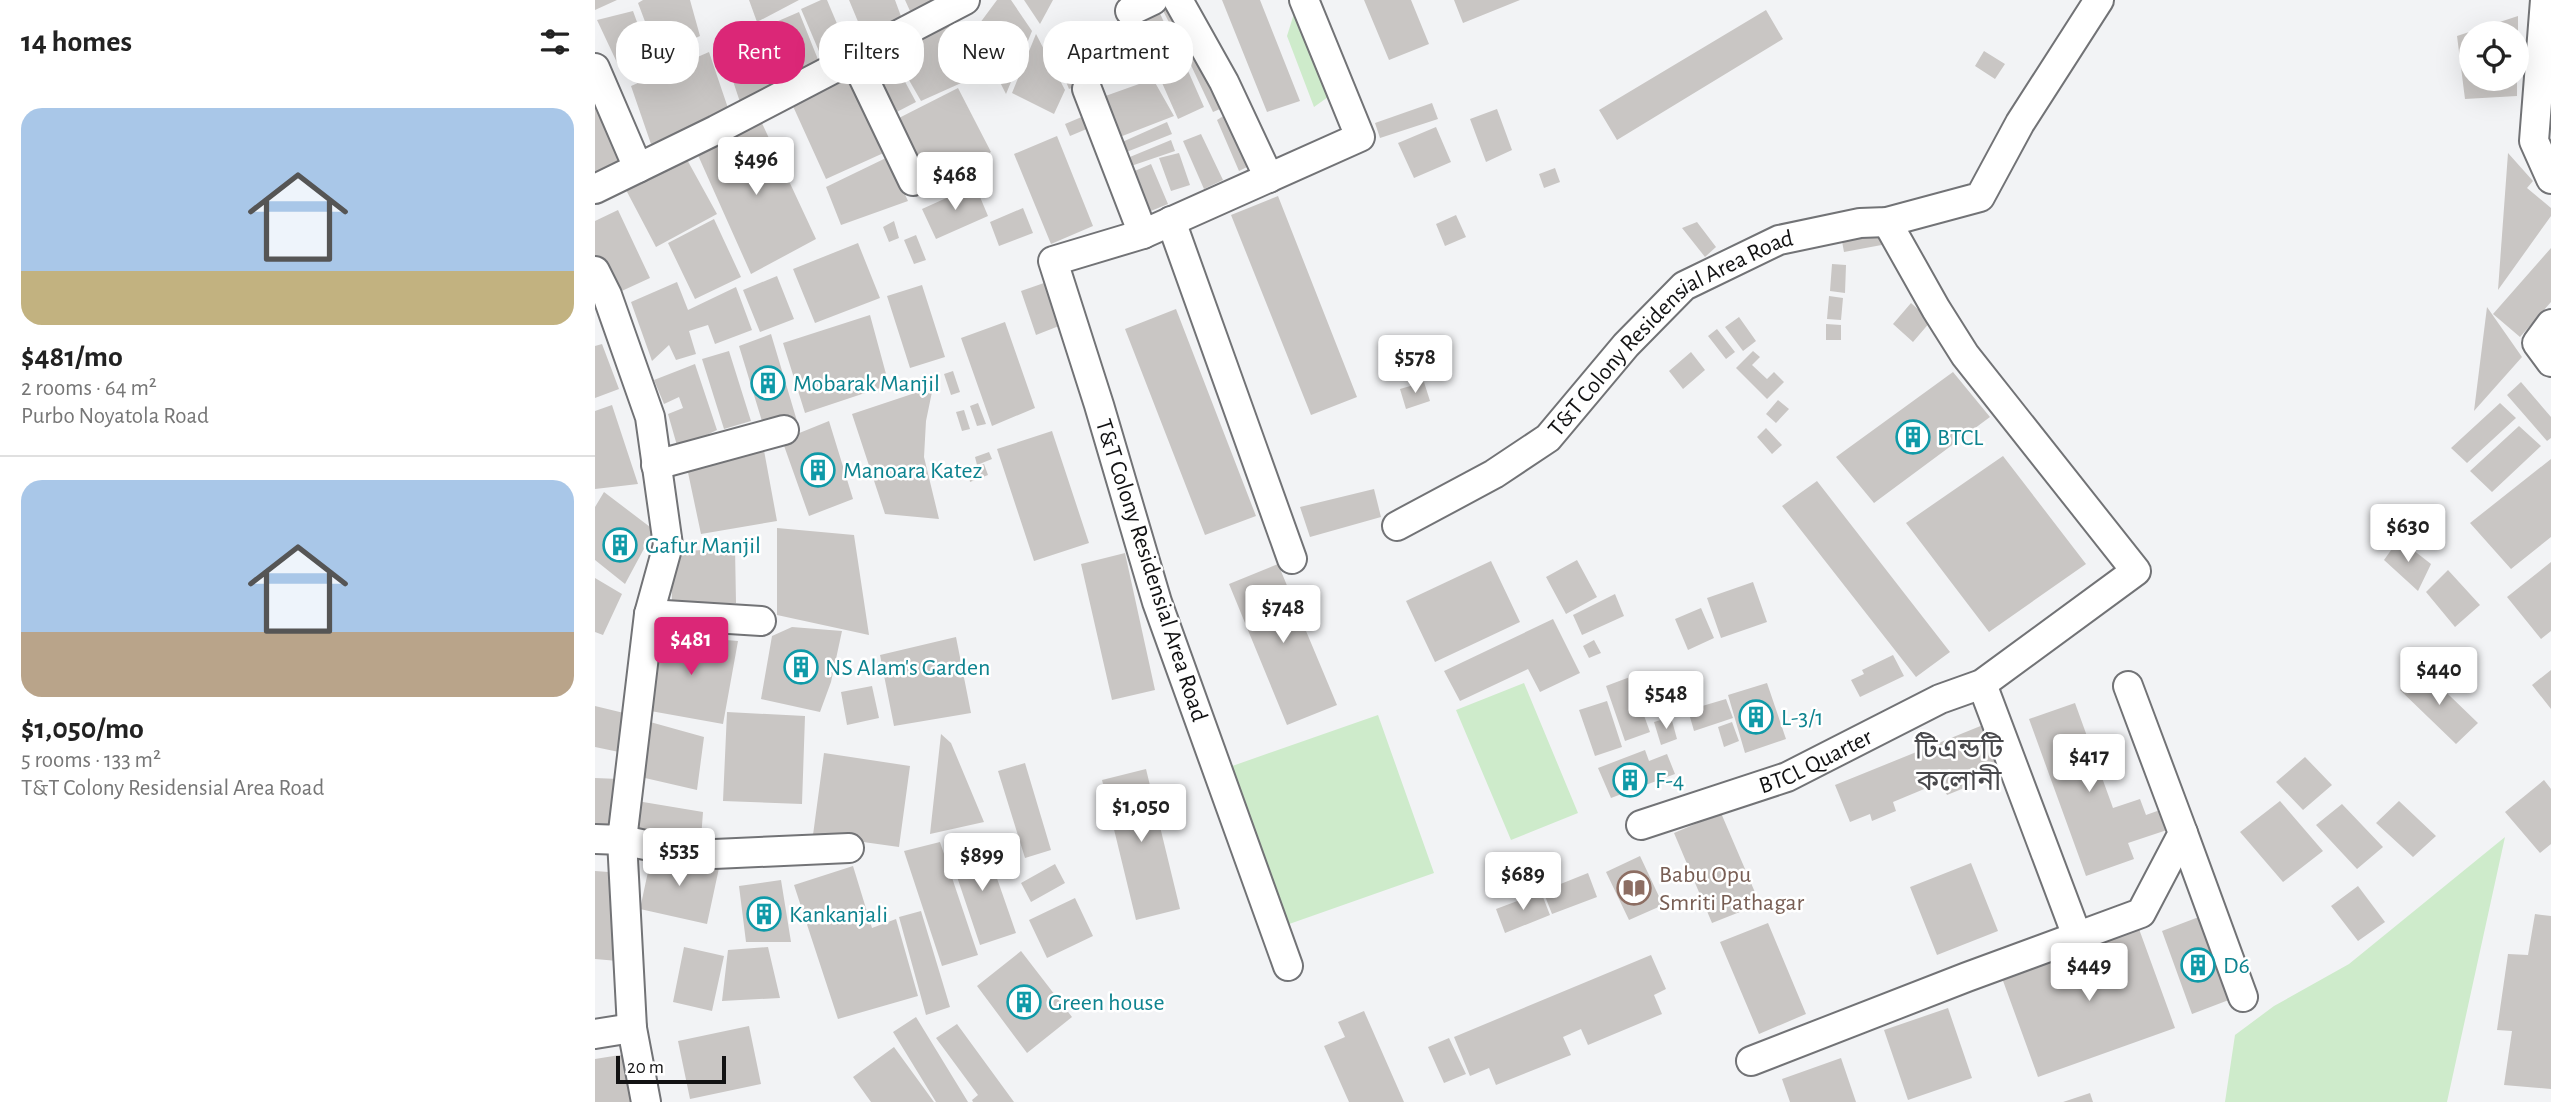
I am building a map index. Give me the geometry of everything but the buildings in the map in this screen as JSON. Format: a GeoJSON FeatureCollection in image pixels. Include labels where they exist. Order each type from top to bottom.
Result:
{"type":"FeatureCollection","features":[{"type":"Feature","properties":{"kind":"street"},"geometry":{"type":"LineString","coordinates":[[924,21],[965,0]]}},
{"type":"Feature","properties":{"kind":"street"},"geometry":{"type":"LineString","coordinates":[[1178,0],[1224,82],[1269,178]]}},
{"type":"Feature","properties":{"kind":"street","name":"T&T Colony Residensial Area Road"},"geometry":{"type":"LineString","coordinates":[[1288,966],[1157,602],[1053,261],[1143,233],[1360,137],[1304,0]]}},
{"type":"Feature","properties":{"kind":"street","name":"T&T Colony Residensial Area Road"},"geometry":{"type":"LineString","coordinates":[[1397,526],[1494,474],[1548,438],[1626,345],[1684,286],[1779,240],[1860,223],[1887,222],[1980,197],[2020,122],[2099,0]]}},
{"type":"Feature","properties":{"kind":"street"},"geometry":{"type":"LineString","coordinates":[[2545,0],[2534,141],[2551,179]]}},
{"type":"Feature","properties":{"kind":"street"},"geometry":{"type":"LineString","coordinates":[[595,68],[638,168]]}},
{"type":"Feature","properties":{"kind":"street"},"geometry":{"type":"LineString","coordinates":[[595,189],[819,76]]}},
{"type":"Feature","properties":{"kind":"street"},"geometry":{"type":"LineString","coordinates":[[866,84],[913,181]]}},
{"type":"Feature","properties":{"kind":"street"},"geometry":{"type":"LineString","coordinates":[[1087,89],[1143,233]]}},
{"type":"Feature","properties":{"kind":"street"},"geometry":{"type":"LineString","coordinates":[[1171,221],[1292,559]]}},
{"type":"Feature","properties":{"kind":"street"},"geometry":{"type":"LineString","coordinates":[[1887,222],[1965,355],[2136,571],[1982,684],[2077,936]]}},
{"type":"Feature","properties":{"kind":"street"},"geometry":{"type":"LineString","coordinates":[[595,271],[607,295],[650,417],[668,545],[649,614],[617,841],[632,1028],[646,1102]]}},
{"type":"Feature","properties":{"kind":"street"},"geometry":{"type":"LineString","coordinates":[[2551,324],[2537,343],[2551,362]]}},
{"type":"Feature","properties":{"kind":"street"},"geometry":{"type":"LineString","coordinates":[[656,465],[784,430]]}},
{"type":"Feature","properties":{"kind":"street"},"geometry":{"type":"LineString","coordinates":[[649,614],[761,621]]}},
{"type":"Feature","properties":{"kind":"street","name":"BTCL Quarter"},"geometry":{"type":"LineString","coordinates":[[1640,825],[1787,777],[1940,699],[1982,684]]}},
{"type":"Feature","properties":{"kind":"street"},"geometry":{"type":"LineString","coordinates":[[2128,686],[2243,997]]}},
{"type":"Feature","properties":{"kind":"street"},"geometry":{"type":"LineString","coordinates":[[1751,1061],[1995,966],[2141,913],[2183,833]]}},
{"type":"Feature","properties":{"kind":"street"},"geometry":{"type":"LineString","coordinates":[[617,841],[692,855],[849,848]]}},
{"type":"Feature","properties":{"kind":"street"},"geometry":{"type":"LineString","coordinates":[[595,1034],[632,1028]]}},
{"type":"Feature","properties":{"kind":"green space"},"geometry":{"type":"Polygon","coordinates":[[[1297,4],[1328,97],[1314,107],[1287,36],[1297,4]]]}},
{"type":"Feature","properties":{"kind":"green space"},"geometry":{"type":"Polygon","coordinates":[[[1524,683],[1578,813],[1511,840],[1456,710],[1524,683]]]}},
{"type":"Feature","properties":{"kind":"green space"},"geometry":{"type":"Polygon","coordinates":[[[1378,715],[1434,873],[1275,929],[1218,771],[1378,715]]]}},
{"type":"Feature","properties":{"kind":"green space"},"geometry":{"type":"Polygon","coordinates":[[[2505,837],[2447,1102],[2225,1102],[2235,1035],[2274,1006],[2349,964],[2505,837]]]}},
{"type":"Feature","properties":{"kind":"place","name":"Mobarak Manjil"},"geometry":{"type":"Point","coordinates":[768,383]}},
{"type":"Feature","properties":{"kind":"place","name":"BTCL"},"geometry":{"type":"Point","coordinates":[1913,437]}},
{"type":"Feature","properties":{"kind":"place","name":"Manoara Katez"},"geometry":{"type":"Point","coordinates":[818,470]}},
{"type":"Feature","properties":{"kind":"place","name":"Gafur Manjil"},"geometry":{"type":"Point","coordinates":[620,545]}},
{"type":"Feature","properties":{"kind":"place","name":"NS Alam's Garden"},"geometry":{"type":"Point","coordinates":[801,667]}},
{"type":"Feature","properties":{"kind":"place","name":"L-3/1"},"geometry":{"type":"Point","coordinates":[1756,717]}},
{"type":"Feature","properties":{"kind":"place","name":"F-4"},"geometry":{"type":"Point","coordinates":[1630,780]}},
{"type":"Feature","properties":{"kind":"place","name":"Babu Opu Smriti Pathagar"},"geometry":{"type":"Point","coordinates":[1634,888]}},
{"type":"Feature","properties":{"kind":"place","name":"Kankanjali"},"geometry":{"type":"Point","coordinates":[764,914]}},
{"type":"Feature","properties":{"kind":"place","name":"D6"},"geometry":{"type":"Point","coordinates":[2198,965]}},
{"type":"Feature","properties":{"kind":"place","name":"Green house"},"geometry":{"type":"Point","coordinates":[1024,1002]}},
{"type":"Feature","properties":{"kind":"district","name":"টিএন্ডটি কলোনী"},"geometry":{"type":"Point","coordinates":[1959,764]}}]}
